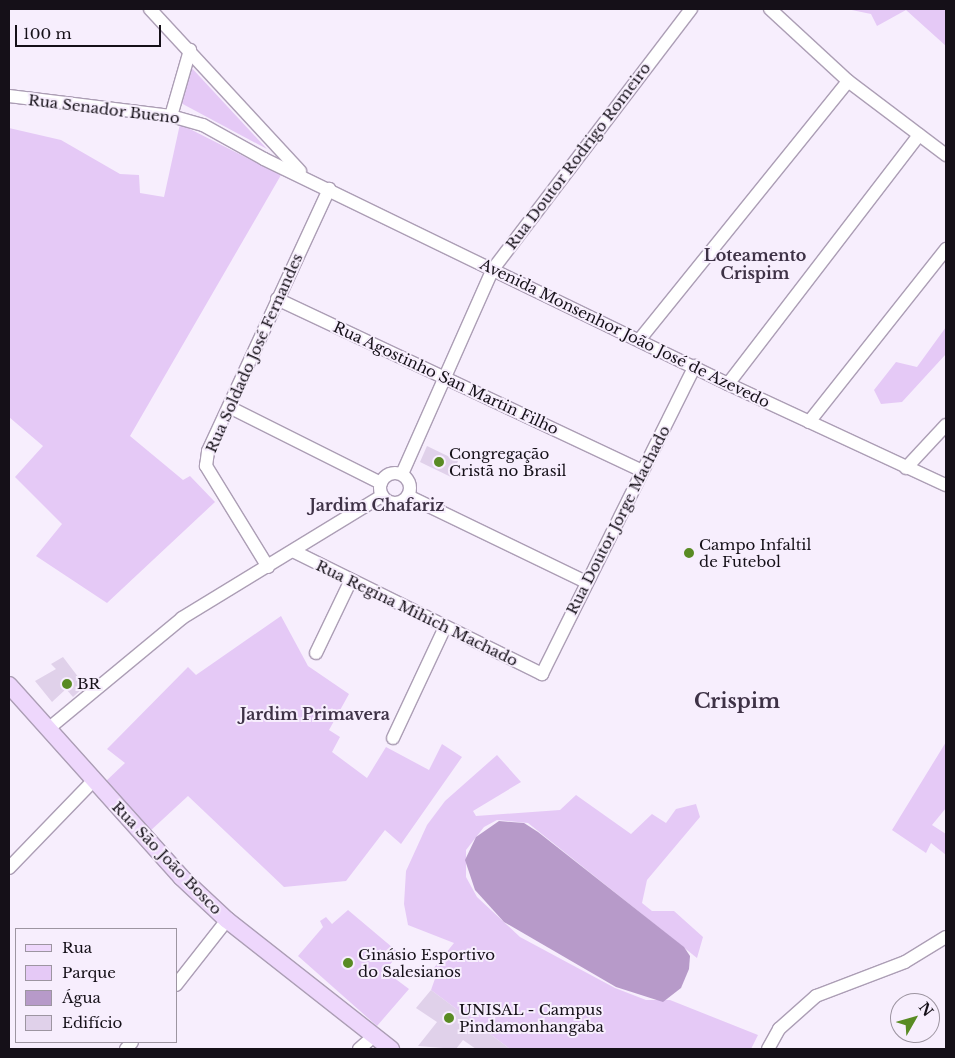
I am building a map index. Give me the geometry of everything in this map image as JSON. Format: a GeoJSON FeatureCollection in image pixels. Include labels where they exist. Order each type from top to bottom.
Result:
{"type":"FeatureCollection","features":[{"type":"Feature","properties":{"kind":"main road","name":"Rua São João Bosco"},"geometry":{"type":"LineString","coordinates":[[9,685],[93,781],[227,920],[391,1049]]}},
{"type":"Feature","properties":{"kind":"street"},"geometry":{"type":"LineString","coordinates":[[150,9],[306,176]]}},
{"type":"Feature","properties":{"kind":"street","name":"Rua Doutor Rodrigo Romeiro"},"geometry":{"type":"LineString","coordinates":[[402,474],[493,269],[691,9]]}},
{"type":"Feature","properties":{"kind":"street"},"geometry":{"type":"LineString","coordinates":[[770,9],[848,81],[946,155]]}},
{"type":"Feature","properties":{"kind":"street"},"geometry":{"type":"LineString","coordinates":[[171,116],[190,50]]}},
{"type":"Feature","properties":{"kind":"street"},"geometry":{"type":"LineString","coordinates":[[640,339],[848,81]]}},
{"type":"Feature","properties":{"kind":"street","name":"Rua Senador Bueno"},"geometry":{"type":"LineString","coordinates":[[9,96],[171,116],[203,125],[264,159],[306,176]]}},
{"type":"Feature","properties":{"kind":"street"},"geometry":{"type":"LineString","coordinates":[[728,384],[919,135]]}},
{"type":"Feature","properties":{"kind":"street"},"geometry":{"type":"LineString","coordinates":[[264,159],[276,146]]}},
{"type":"Feature","properties":{"kind":"street","name":"Avenida Monsenhor João José de Azevedo"},"geometry":{"type":"LineString","coordinates":[[306,176],[493,269],[696,366],[728,384],[946,485]]}},
{"type":"Feature","properties":{"kind":"street","name":"Rua Soldado José Fernandes"},"geometry":{"type":"LineString","coordinates":[[268,567],[206,466],[208,451],[329,189]]}},
{"type":"Feature","properties":{"kind":"street"},"geometry":{"type":"LineString","coordinates":[[809,422],[946,249]]}},
{"type":"Feature","properties":{"kind":"street","name":"Rua Agostinho San Martin Filho"},"geometry":{"type":"LineString","coordinates":[[277,299],[642,471]]}},
{"type":"Feature","properties":{"kind":"street","name":"Rua Doutor Jorge Machado"},"geometry":{"type":"LineString","coordinates":[[542,674],[586,582],[696,366]]}},
{"type":"Feature","properties":{"kind":"street"},"geometry":{"type":"LineString","coordinates":[[229,407],[381,490],[395,503],[408,496]]}},
{"type":"Feature","properties":{"kind":"street"},"geometry":{"type":"LineString","coordinates":[[906,468],[946,425]]}},
{"type":"Feature","properties":{"kind":"street"},"geometry":{"type":"LineString","coordinates":[[48,729],[182,618],[293,551],[381,490],[386,476],[402,474],[409,480],[408,496]]}},
{"type":"Feature","properties":{"kind":"street"},"geometry":{"type":"LineString","coordinates":[[408,496],[586,582]]}},
{"type":"Feature","properties":{"kind":"street","name":"Rua Regina Mihich Machado"},"geometry":{"type":"LineString","coordinates":[[293,551],[350,582],[542,674]]}},
{"type":"Feature","properties":{"kind":"street"},"geometry":{"type":"LineString","coordinates":[[316,653],[350,582]]}},
{"type":"Feature","properties":{"kind":"street"},"geometry":{"type":"LineString","coordinates":[[393,738],[445,627]]}},
{"type":"Feature","properties":{"kind":"street"},"geometry":{"type":"LineString","coordinates":[[9,868],[93,781]]}},
{"type":"Feature","properties":{"kind":"street"},"geometry":{"type":"LineString","coordinates":[[178,982],[227,920]]}},
{"type":"Feature","properties":{"kind":"street"},"geometry":{"type":"LineString","coordinates":[[768,1049],[779,1029],[816,996],[905,962],[946,937]]}},
{"type":"Feature","properties":{"kind":"street"},"geometry":{"type":"LineString","coordinates":[[359,1049],[374,1036]]}},
{"type":"Feature","properties":{"kind":"green space"},"geometry":{"type":"Polygon","coordinates":[[[847,9],[946,9],[946,46],[906,10],[877,26],[871,14],[847,9]]]}},
{"type":"Feature","properties":{"kind":"green space"},"geometry":{"type":"Polygon","coordinates":[[[189,65],[267,149],[179,102],[189,65]]]}},
{"type":"Feature","properties":{"kind":"green space"},"geometry":{"type":"Polygon","coordinates":[[[180,124],[281,175],[130,436],[183,480],[190,476],[215,502],[107,603],[36,556],[62,524],[15,477],[43,446],[9,417],[9,128],[61,140],[120,174],[139,175],[140,193],[164,197],[180,124]]]}},
{"type":"Feature","properties":{"kind":"green space"},"geometry":{"type":"Polygon","coordinates":[[[946,327],[946,354],[902,402],[881,404],[874,390],[896,362],[917,367],[946,327]]]}},
{"type":"Feature","properties":{"kind":"green space"},"geometry":{"type":"Polygon","coordinates":[[[281,616],[308,666],[349,694],[329,730],[340,737],[332,752],[367,778],[386,747],[429,770],[442,744],[462,757],[401,844],[385,830],[346,881],[284,887],[188,796],[149,832],[104,783],[125,763],[107,749],[188,667],[196,675],[281,616]]]}},
{"type":"Feature","properties":{"kind":"green space"},"geometry":{"type":"Polygon","coordinates":[[[946,742],[946,808],[932,825],[946,834],[946,855],[931,843],[926,853],[892,830],[946,742]]]}},
{"type":"Feature","properties":{"kind":"green space"},"geometry":{"type":"Polygon","coordinates":[[[497,755],[521,782],[473,811],[476,816],[560,810],[576,795],[631,834],[652,814],[666,823],[676,809],[696,804],[700,817],[647,880],[642,903],[652,911],[674,911],[703,937],[697,958],[528,823],[497,820],[484,827],[466,850],[466,877],[477,897],[520,937],[615,988],[646,1000],[670,1000],[758,1035],[751,1049],[510,1049],[431,990],[437,973],[433,969],[454,943],[408,925],[404,904],[406,871],[427,825],[445,801],[497,755]]]}},
{"type":"Feature","properties":{"kind":"green space","name":"Ginásio Esportivo do Salesianos"},"geometry":{"type":"Polygon","coordinates":[[[348,910],[399,953],[385,971],[409,989],[377,1026],[298,956],[323,927],[320,921],[326,917],[332,924],[348,910]]]}},
{"type":"Feature","properties":{"kind":"water"},"geometry":{"type":"Polygon","coordinates":[[[499,821],[524,823],[538,832],[684,947],[690,956],[689,969],[681,988],[663,1002],[616,987],[504,922],[475,890],[465,860],[476,837],[499,821]]]}},
{"type":"Feature","properties":{"kind":"building","name":"Congregação Cristã no Brasil"},"geometry":{"type":"Polygon","coordinates":[[[427,446],[458,461],[451,477],[420,462],[427,446]]]}},
{"type":"Feature","properties":{"kind":"building"},"geometry":{"type":"Polygon","coordinates":[[[63,657],[85,686],[73,697],[66,689],[52,702],[35,681],[56,669],[51,664],[63,657]]]}},
{"type":"Feature","properties":{"kind":"building","name":"UNISAL - Campus Pindamonhangaba"},"geometry":{"type":"Polygon","coordinates":[[[431,990],[510,1049],[476,1049],[463,1040],[456,1049],[418,1046],[437,1022],[416,1008],[431,990]]]}},
{"type":"Feature","properties":{"kind":"place","name":"Congregação Cristã no Brasil"},"geometry":{"type":"Point","coordinates":[439,462]}},
{"type":"Feature","properties":{"kind":"place","name":"Campo Infaltil de Futebol"},"geometry":{"type":"Point","coordinates":[689,553]}},
{"type":"Feature","properties":{"kind":"place","name":"BR"},"geometry":{"type":"Point","coordinates":[67,684]}},
{"type":"Feature","properties":{"kind":"place","name":"Ginásio Esportivo do Salesianos"},"geometry":{"type":"Point","coordinates":[348,963]}},
{"type":"Feature","properties":{"kind":"place","name":"UNISAL - Campus Pindamonhangaba"},"geometry":{"type":"Point","coordinates":[449,1018]}},
{"type":"Feature","properties":{"kind":"district","name":"Loteamento Crispim"},"geometry":{"type":"Point","coordinates":[755,264]}},
{"type":"Feature","properties":{"kind":"district","name":"Jardim Chafariz"},"geometry":{"type":"Point","coordinates":[377,505]}},
{"type":"Feature","properties":{"kind":"district","name":"Crispim"},"geometry":{"type":"Point","coordinates":[737,701]}},
{"type":"Feature","properties":{"kind":"district","name":"Jardim Primavera"},"geometry":{"type":"Point","coordinates":[315,714]}}]}
